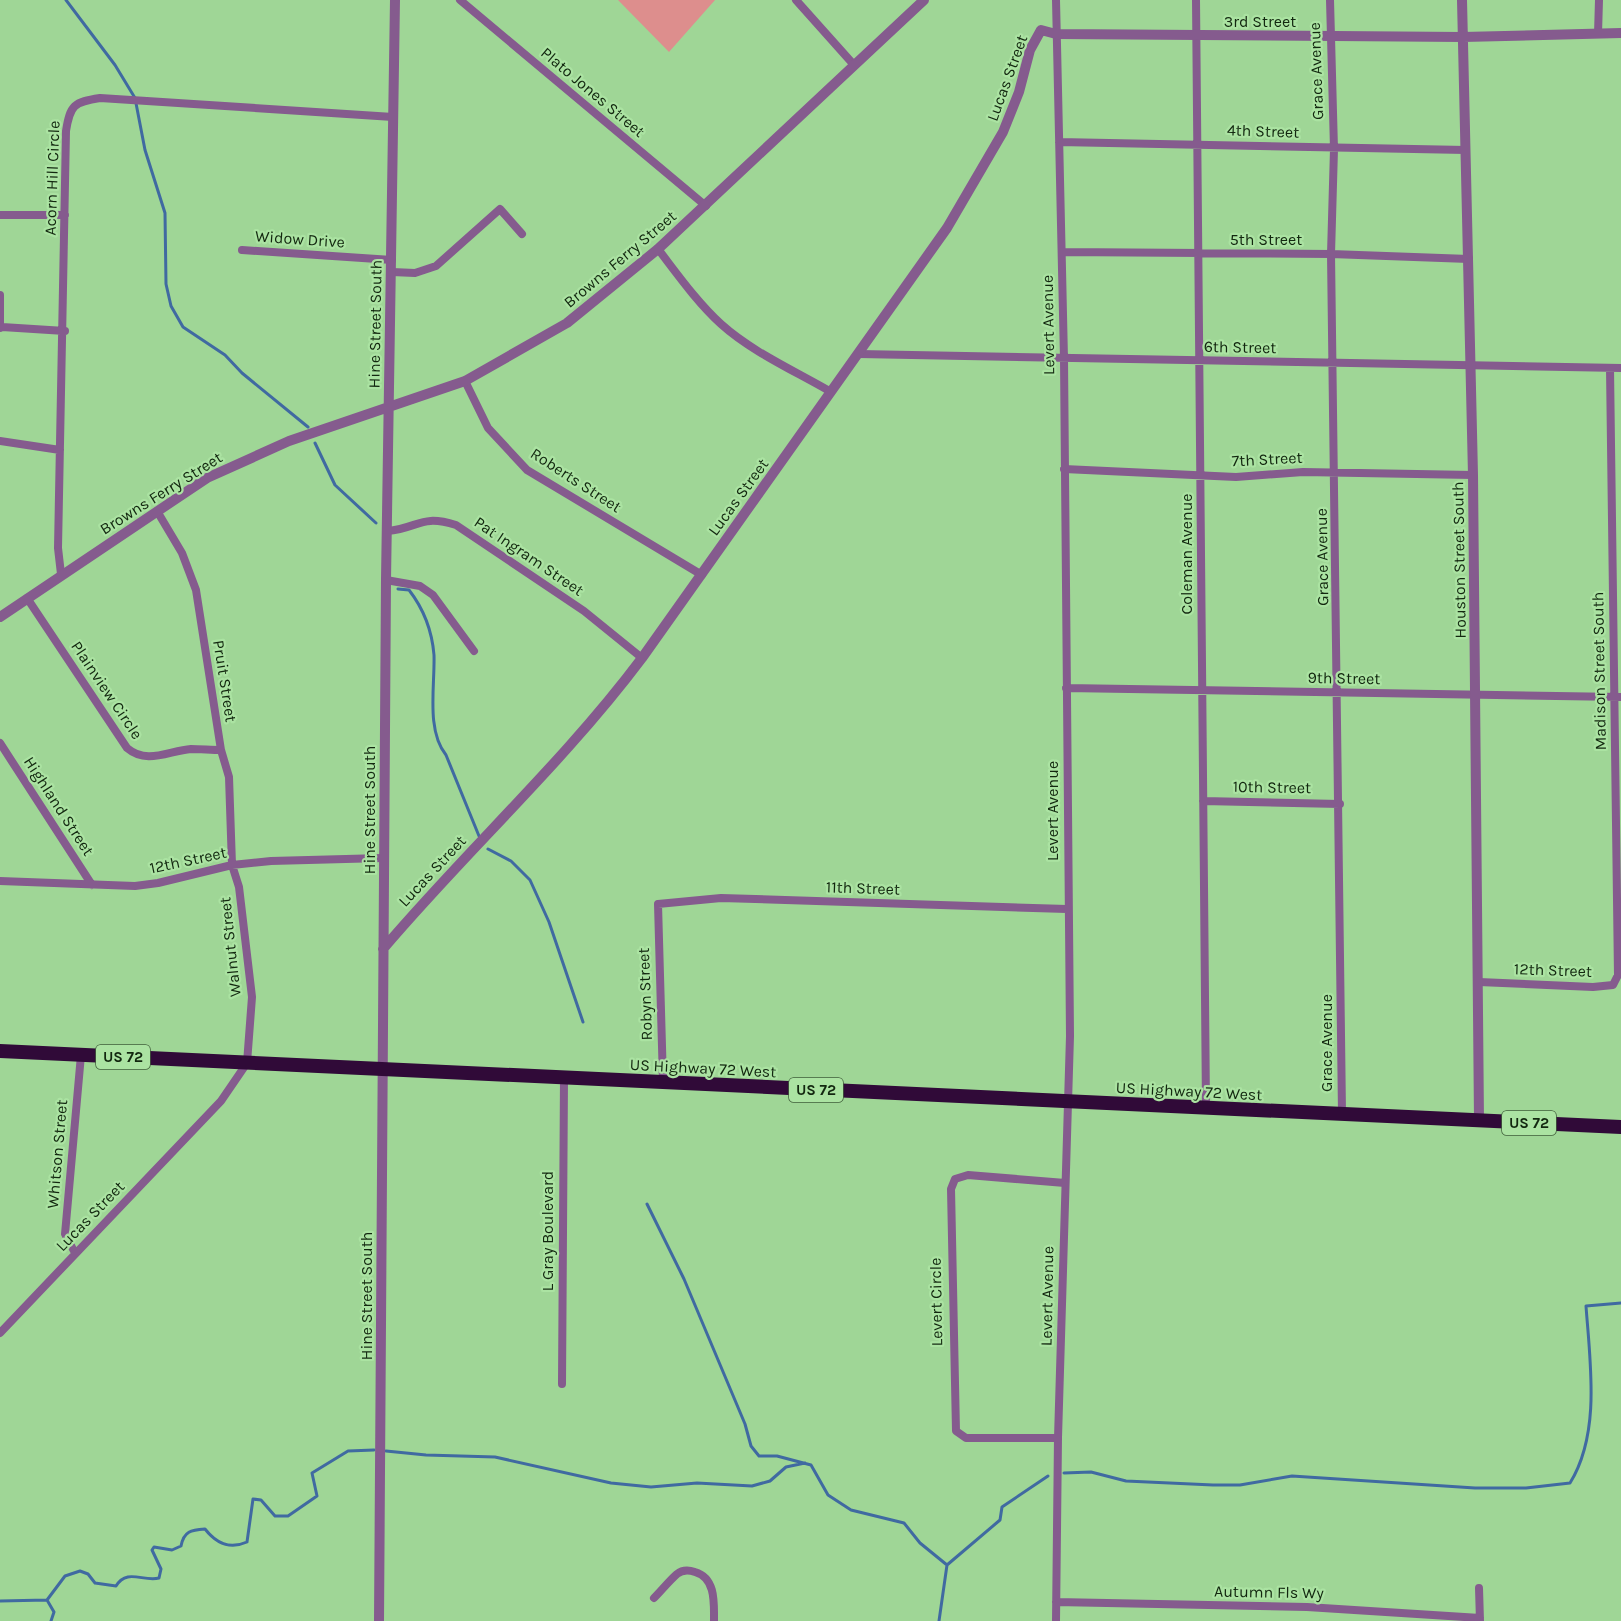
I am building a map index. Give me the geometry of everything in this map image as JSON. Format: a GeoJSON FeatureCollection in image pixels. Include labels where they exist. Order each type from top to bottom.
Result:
{"type":"FeatureCollection","features":[{"type":"Feature","properties":{"kind":"highway","name":"US Highway 72 West"},"geometry":{"type":"LineString","coordinates":[[0,1051],[1621,1127]]}},
{"type":"Feature","properties":{"kind":"street","name":"Hine Street South"},"geometry":{"type":"LineString","coordinates":[[379,1621],[383,858],[395,0]]}},
{"type":"Feature","properties":{"kind":"street","name":"Plato Jones Street"},"geometry":{"type":"LineString","coordinates":[[460,0],[705,206]]}},
{"type":"Feature","properties":{"kind":"street"},"geometry":{"type":"LineString","coordinates":[[795,0],[854,65]]}},
{"type":"Feature","properties":{"kind":"street","name":"Browns Ferry Street"},"geometry":{"type":"LineString","coordinates":[[0,617],[207,478],[247,458],[465,381],[567,323],[658,249],[924,0]]}},
{"type":"Feature","properties":{"kind":"street","name":"Levert Avenue"},"geometry":{"type":"LineString","coordinates":[[1056,0],[1064,359],[1067,909],[1070,1036],[1058,1438],[1056,1621]]}},
{"type":"Feature","properties":{"kind":"street","name":"Coleman Avenue"},"geometry":{"type":"LineString","coordinates":[[1196,0],[1206,1108]]}},
{"type":"Feature","properties":{"kind":"street","name":"Grace Avenue"},"geometry":{"type":"LineString","coordinates":[[1330,0],[1334,148],[1331,254],[1340,804],[1342,1113]]}},
{"type":"Feature","properties":{"kind":"street","name":"Houston Street South"},"geometry":{"type":"LineString","coordinates":[[1462,0],[1473,475],[1479,1120]]}},
{"type":"Feature","properties":{"kind":"street"},"geometry":{"type":"LineString","coordinates":[[1598,34],[1599,0]]}},
{"type":"Feature","properties":{"kind":"street","name":"Lucas Street"},"geometry":{"type":"LineString","coordinates":[[383,949],[430,893],[590,725],[642,658],[947,228],[983,171],[1012,112],[1036,37],[1041,30],[1056,34]]}},
{"type":"Feature","properties":{"kind":"street","name":"3rd Street"},"geometry":{"type":"LineString","coordinates":[[1056,34],[1463,37],[1621,33]]}},
{"type":"Feature","properties":{"kind":"street","name":"Acorn Hill Circle"},"geometry":{"type":"LineString","coordinates":[[61,574],[58,548],[64,331],[66,131],[70,111],[78,103],[100,98],[393,117]]}},
{"type":"Feature","properties":{"kind":"street","name":"4th Street"},"geometry":{"type":"LineString","coordinates":[[1059,142],[1466,150]]}},
{"type":"Feature","properties":{"kind":"street"},"geometry":{"type":"LineString","coordinates":[[392,272],[415,273],[436,266],[500,209],[522,234]]}},
{"type":"Feature","properties":{"kind":"street"},"geometry":{"type":"LineString","coordinates":[[0,215],[65,215]]}},
{"type":"Feature","properties":{"kind":"street"},"geometry":{"type":"LineString","coordinates":[[658,249],[690,291],[721,324],[739,338],[831,392]]}},
{"type":"Feature","properties":{"kind":"street","name":"Widow Drive"},"geometry":{"type":"LineString","coordinates":[[242,250],[392,260]]}},
{"type":"Feature","properties":{"kind":"street","name":"5th Street"},"geometry":{"type":"LineString","coordinates":[[1062,252],[1331,254],[1469,259]]}},
{"type":"Feature","properties":{"kind":"street"},"geometry":{"type":"LineString","coordinates":[[0,295],[1,328],[64,331]]}},
{"type":"Feature","properties":{"kind":"street","name":"6th Street"},"geometry":{"type":"LineString","coordinates":[[859,354],[1333,364],[1471,363],[1621,368]]}},
{"type":"Feature","properties":{"kind":"street","name":"Madison Street South"},"geometry":{"type":"LineString","coordinates":[[1610,368],[1616,477],[1618,975]]}},
{"type":"Feature","properties":{"kind":"street","name":"Roberts Street"},"geometry":{"type":"LineString","coordinates":[[465,381],[488,428],[527,470],[702,575]]}},
{"type":"Feature","properties":{"kind":"street"},"geometry":{"type":"LineString","coordinates":[[0,441],[60,450]]}},
{"type":"Feature","properties":{"kind":"street","name":"7th Street"},"geometry":{"type":"LineString","coordinates":[[1064,469],[1236,477],[1335,472],[1473,475]]}},
{"type":"Feature","properties":{"kind":"street","name":"Pruit Street"},"geometry":{"type":"LineString","coordinates":[[157,511],[182,553],[196,590],[220,750],[229,777],[232,865]]}},
{"type":"Feature","properties":{"kind":"street","name":"Pat Ingram Street"},"geometry":{"type":"LineString","coordinates":[[387,531],[405,529],[424,520],[435,519],[456,525],[584,611],[642,658]]}},
{"type":"Feature","properties":{"kind":"street"},"geometry":{"type":"LineString","coordinates":[[386,580],[420,586],[433,595],[474,651]]}},
{"type":"Feature","properties":{"kind":"street","name":"Plainview Circle"},"geometry":{"type":"LineString","coordinates":[[27,598],[127,748],[135,755],[146,758],[190,749],[220,750]]}},
{"type":"Feature","properties":{"kind":"street","name":"9th Street"},"geometry":{"type":"LineString","coordinates":[[1066,688],[1618,697]]}},
{"type":"Feature","properties":{"kind":"street","name":"Highland Street"},"geometry":{"type":"LineString","coordinates":[[0,743],[92,885]]}},
{"type":"Feature","properties":{"kind":"street","name":"10th Street"},"geometry":{"type":"LineString","coordinates":[[1203,801],[1340,804]]}},
{"type":"Feature","properties":{"kind":"street","name":"12th Street"},"geometry":{"type":"LineString","coordinates":[[0,881],[92,885],[158,883],[232,865],[271,861],[383,858]]}},
{"type":"Feature","properties":{"kind":"street","name":"Walnut Street"},"geometry":{"type":"LineString","coordinates":[[232,865],[239,887],[252,997],[247,1063]]}},
{"type":"Feature","properties":{"kind":"street","name":"11th Street"},"geometry":{"type":"LineString","coordinates":[[658,904],[721,898],[1067,909]]}},
{"type":"Feature","properties":{"kind":"street","name":"Robyn Street"},"geometry":{"type":"LineString","coordinates":[[658,904],[663,1082]]}},
{"type":"Feature","properties":{"kind":"street","name":"12th Street"},"geometry":{"type":"LineString","coordinates":[[1479,982],[1593,987],[1613,985],[1618,975]]}},
{"type":"Feature","properties":{"kind":"street","name":"Whitson Street"},"geometry":{"type":"LineString","coordinates":[[75,1253],[65,1234],[81,1055]]}},
{"type":"Feature","properties":{"kind":"street","name":"Lucas Street"},"geometry":{"type":"LineString","coordinates":[[0,1333],[221,1101],[247,1063]]}},
{"type":"Feature","properties":{"kind":"street","name":"L Gray Boulevard"},"geometry":{"type":"LineString","coordinates":[[562,1384],[564,1078]]}},
{"type":"Feature","properties":{"kind":"street","name":"Levert Circle"},"geometry":{"type":"LineString","coordinates":[[1058,1438],[966,1438],[956,1431],[951,1190],[955,1179],[968,1174],[1065,1182]]}},
{"type":"Feature","properties":{"kind":"street"},"geometry":{"type":"LineString","coordinates":[[654,1599],[679,1572],[690,1570],[700,1574],[708,1581],[713,1592],[714,1621]]}},
{"type":"Feature","properties":{"kind":"street"},"geometry":{"type":"LineString","coordinates":[[1479,1588],[1480,1620]]}},
{"type":"Feature","properties":{"kind":"street","name":"Autumn Fls Wy"},"geometry":{"type":"LineString","coordinates":[[1056,1602],[1307,1607],[1480,1620]]}},
{"type":"Feature","properties":{"kind":"shaded area"},"geometry":{"type":"Polygon","coordinates":[[[618,0],[715,0],[669,52],[618,0]]]}},
{"type":"Feature","properties":{"kind":"waterway"},"geometry":{"type":"LineString","coordinates":[[66,0],[115,65],[135,98],[145,150],[165,213],[166,284],[171,306],[183,327],[225,355],[242,373],[308,427]]}},
{"type":"Feature","properties":{"kind":"waterway"},"geometry":{"type":"LineString","coordinates":[[315,443],[335,485],[376,523]]}},
{"type":"Feature","properties":{"kind":"waterway"},"geometry":{"type":"LineString","coordinates":[[398,589],[409,590],[419,604],[429,629],[434,655],[433,707],[436,733],[479,836]]}},
{"type":"Feature","properties":{"kind":"waterway"},"geometry":{"type":"LineString","coordinates":[[488,849],[511,861],[530,880],[549,922],[583,1022]]}},
{"type":"Feature","properties":{"kind":"waterway"},"geometry":{"type":"LineString","coordinates":[[647,1204],[684,1279],[745,1424],[751,1446],[759,1456],[777,1456],[811,1465],[828,1495],[851,1510],[904,1523],[920,1543],[947,1565]]}},
{"type":"Feature","properties":{"kind":"waterway"},"geometry":{"type":"LineString","coordinates":[[1064,1473],[1091,1472],[1126,1481],[1213,1485],[1240,1485],[1292,1476],[1475,1488],[1526,1488],[1570,1483],[1580,1463],[1590,1420],[1591,1373],[1586,1306],[1621,1303]]}},
{"type":"Feature","properties":{"kind":"waterway"},"geometry":{"type":"LineString","coordinates":[[47,1600],[65,1576],[80,1571],[88,1574],[95,1583],[116,1586],[120,1581],[130,1577],[159,1578],[161,1569],[152,1550],[154,1547],[172,1550],[181,1546],[186,1534],[192,1531],[205,1529],[223,1544],[234,1545],[247,1542],[253,1499],[261,1500],[275,1516],[288,1516],[317,1496],[312,1473],[348,1451],[374,1450]]}},
{"type":"Feature","properties":{"kind":"waterway"},"geometry":{"type":"LineString","coordinates":[[386,1451],[495,1457],[611,1483],[651,1487],[697,1483],[752,1486],[770,1481],[786,1467],[805,1463]]}},
{"type":"Feature","properties":{"kind":"waterway"},"geometry":{"type":"LineString","coordinates":[[939,1621],[947,1565],[1000,1520],[1002,1507],[1048,1476]]}},
{"type":"Feature","properties":{"kind":"waterway"},"geometry":{"type":"LineString","coordinates":[[47,1600],[54,1612],[51,1621]]}},
{"type":"Feature","properties":{"kind":"waterway"},"geometry":{"type":"LineString","coordinates":[[0,1601],[47,1600]]}}]}
